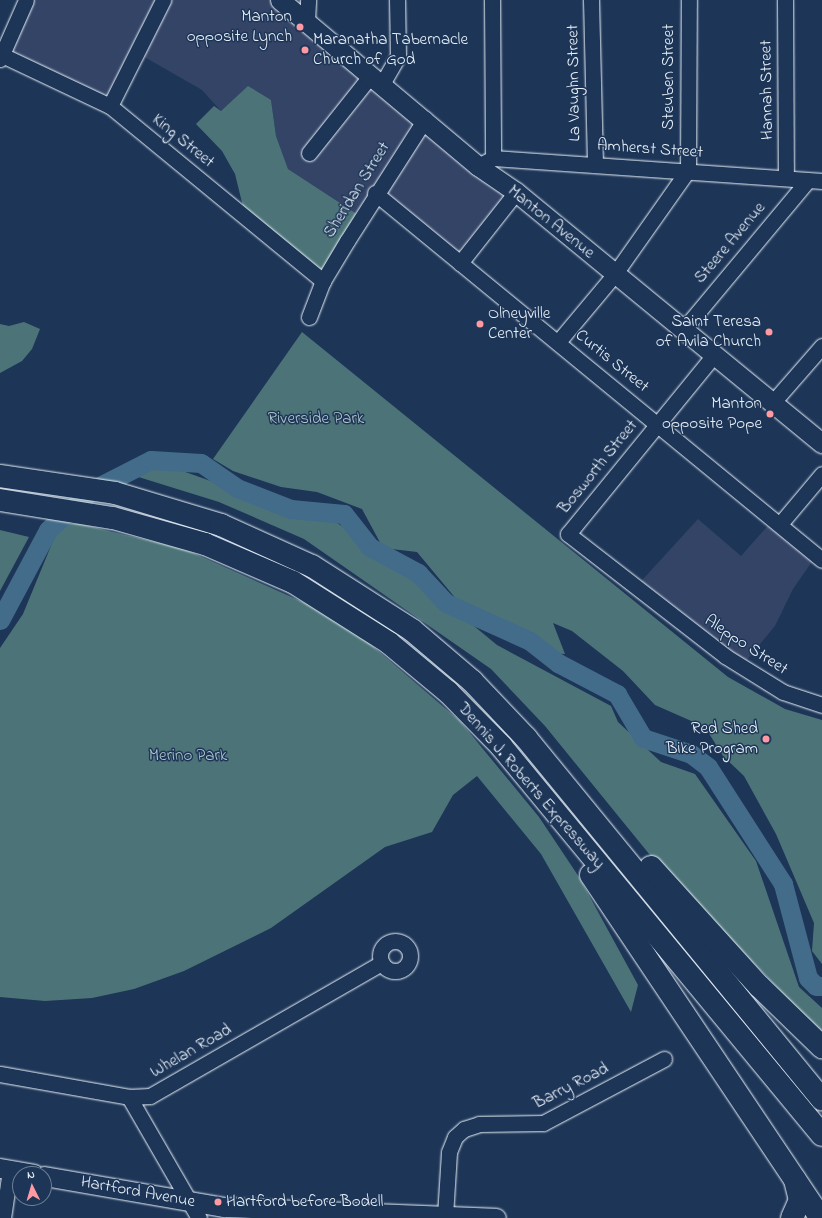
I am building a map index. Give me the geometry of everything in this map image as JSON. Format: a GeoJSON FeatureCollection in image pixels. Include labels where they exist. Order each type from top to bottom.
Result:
{"type":"FeatureCollection","features":[{"type":"Feature","properties":{"kind":"highway","name":"Dennis J. Roberts Expressway"},"geometry":{"type":"LineString","coordinates":[[0,476],[68,485],[114,494],[240,532],[346,585],[442,654],[526,738],[822,1099]]}},
{"type":"Feature","properties":{"kind":"highway","name":"Dennis J. Roberts Expressway"},"geometry":{"type":"LineString","coordinates":[[0,500],[93,514],[211,546],[326,601],[414,663],[501,746],[822,1135]]}},
{"type":"Feature","properties":{"kind":"highway"},"geometry":{"type":"LineString","coordinates":[[526,738],[602,813],[759,986],[822,1047]]}},
{"type":"Feature","properties":{"kind":"highway"},"geometry":{"type":"LineString","coordinates":[[501,746],[821,1218]]}},
{"type":"Feature","properties":{"kind":"highway"},"geometry":{"type":"LineString","coordinates":[[792,1218],[800,1200],[794,1178]]}},
{"type":"Feature","properties":{"kind":"main road","name":"Manton Avenue"},"geometry":{"type":"LineString","coordinates":[[280,0],[425,119],[486,162],[516,192],[614,275],[774,402],[822,443]]}},
{"type":"Feature","properties":{"kind":"main road","name":"Hartford Avenue"},"geometry":{"type":"LineString","coordinates":[[52,1177],[234,1208],[496,1218]]}},
{"type":"Feature","properties":{"kind":"street"},"geometry":{"type":"LineString","coordinates":[[1,57],[26,0]]}},
{"type":"Feature","properties":{"kind":"street"},"geometry":{"type":"LineString","coordinates":[[110,106],[163,0]]}},
{"type":"Feature","properties":{"kind":"street"},"geometry":{"type":"LineString","coordinates":[[307,21],[308,0]]}},
{"type":"Feature","properties":{"kind":"street"},"geometry":{"type":"LineString","coordinates":[[309,153],[398,56],[397,0]]}},
{"type":"Feature","properties":{"kind":"street"},"geometry":{"type":"LineString","coordinates":[[486,162],[492,0]]}},
{"type":"Feature","properties":{"kind":"street","name":"La Vaughn Street"},"geometry":{"type":"LineString","coordinates":[[591,0],[595,165]]}},
{"type":"Feature","properties":{"kind":"street","name":"Steuben Street"},"geometry":{"type":"LineString","coordinates":[[688,170],[689,0]]}},
{"type":"Feature","properties":{"kind":"street","name":"Hannah Street"},"geometry":{"type":"LineString","coordinates":[[785,0],[786,178]]}},
{"type":"Feature","properties":{"kind":"street","name":"King Street"},"geometry":{"type":"LineString","coordinates":[[1,57],[110,106],[323,282]]}},
{"type":"Feature","properties":{"kind":"street","name":"Sheridan Street"},"geometry":{"type":"LineString","coordinates":[[310,317],[323,282],[375,193],[425,119]]}},
{"type":"Feature","properties":{"kind":"street","name":"Amherst Street"},"geometry":{"type":"LineString","coordinates":[[486,162],[595,165],[688,170],[807,181],[822,181]]}},
{"type":"Feature","properties":{"kind":"street"},"geometry":{"type":"LineString","coordinates":[[558,342],[614,275],[688,170]]}},
{"type":"Feature","properties":{"kind":"street","name":"Steere Avenue"},"geometry":{"type":"LineString","coordinates":[[683,330],[807,181]]}},
{"type":"Feature","properties":{"kind":"street"},"geometry":{"type":"LineString","coordinates":[[460,263],[516,192]]}},
{"type":"Feature","properties":{"kind":"street","name":"Curtis Street"},"geometry":{"type":"LineString","coordinates":[[375,193],[659,423],[822,560]]}},
{"type":"Feature","properties":{"kind":"street"},"geometry":{"type":"LineString","coordinates":[[774,402],[817,363],[822,346]]}},
{"type":"Feature","properties":{"kind":"street","name":"Bosworth Street"},"geometry":{"type":"LineString","coordinates":[[657,605],[568,534],[714,355]]}},
{"type":"Feature","properties":{"kind":"street"},"geometry":{"type":"LineString","coordinates":[[780,524],[822,474]]}},
{"type":"Feature","properties":{"kind":"street","name":"Aleppo Street"},"geometry":{"type":"LineString","coordinates":[[657,605],[702,641],[763,680],[820,702]]}},
{"type":"Feature","properties":{"kind":"street","name":"Whelan Road"},"geometry":{"type":"LineString","coordinates":[[0,1074],[129,1097],[158,1093],[382,963]]}},
{"type":"Feature","properties":{"kind":"street","name":"Barry Road"},"geometry":{"type":"LineString","coordinates":[[445,1216],[449,1152],[452,1141],[464,1129],[479,1124],[543,1124],[664,1059]]}},
{"type":"Feature","properties":{"kind":"street"},"geometry":{"type":"LineString","coordinates":[[129,1097],[199,1218]]}},
{"type":"Feature","properties":{"kind":"street"},"geometry":{"type":"LineString","coordinates":[[3,1218],[5,1169]]}},
{"type":"Feature","properties":{"kind":"shaded area"},"geometry":{"type":"Polygon","coordinates":[[[30,0],[306,0],[305,24],[514,194],[459,263],[376,202],[357,214],[288,169],[276,136],[271,100],[245,90],[221,111],[202,90],[141,55],[110,109],[3,57],[30,0]]]}},
{"type":"Feature","properties":{"kind":"shaded area"},"geometry":{"type":"Polygon","coordinates":[[[698,519],[741,556],[772,521],[816,556],[793,589],[775,626],[742,666],[634,589],[698,519]]]}},
{"type":"Feature","properties":{"kind":"green space"},"geometry":{"type":"Polygon","coordinates":[[[248,86],[271,100],[276,136],[288,169],[357,214],[327,276],[247,223],[235,174],[222,151],[196,124],[214,106],[221,111],[248,86]]]}},
{"type":"Feature","properties":{"kind":"green space"},"geometry":{"type":"Polygon","coordinates":[[[24,322],[40,329],[32,349],[22,361],[0,373],[0,324],[9,326],[24,322]]]}},
{"type":"Feature","properties":{"kind":"green space","name":"Riverside Park"},"geometry":{"type":"Polygon","coordinates":[[[302,332],[728,677],[785,709],[822,720],[822,964],[812,951],[814,923],[776,834],[744,776],[723,756],[705,727],[655,705],[623,671],[572,631],[553,623],[565,654],[546,653],[457,600],[417,552],[383,548],[362,509],[317,492],[281,487],[233,471],[213,459],[302,332]]]}},
{"type":"Feature","properties":{"kind":"green space"},"geometry":{"type":"Polygon","coordinates":[[[154,467],[174,468],[239,491],[321,512],[405,569],[497,645],[611,706],[618,722],[661,762],[695,774],[756,861],[799,987],[822,1008],[822,1034],[654,860],[545,726],[491,669],[304,539],[219,502],[132,475],[154,467]]]}},
{"type":"Feature","properties":{"kind":"green space","name":"Merino Park"},"geometry":{"type":"Polygon","coordinates":[[[60,524],[80,524],[184,549],[341,619],[460,721],[539,817],[579,877],[638,985],[631,1012],[541,854],[477,776],[453,795],[432,832],[385,847],[271,928],[184,971],[134,989],[92,998],[45,1001],[0,997],[0,648],[23,614],[60,524]]]}},
{"type":"Feature","properties":{"kind":"green space"},"geometry":{"type":"Polygon","coordinates":[[[0,530],[29,537],[0,591],[0,530]]]}},
{"type":"Feature","properties":{"kind":"waterway"},"geometry":{"type":"LineString","coordinates":[[0,620],[48,530],[92,490],[151,460],[201,463],[237,488],[291,509],[344,514],[370,547],[418,573],[446,603],[530,641],[558,663],[617,694],[643,738],[691,754],[708,767],[783,884],[808,978],[816,986],[822,986]]}},
{"type":"Feature","properties":{"kind":"place","name":"Manton opposite Lynch"},"geometry":{"type":"Point","coordinates":[300,27]}},
{"type":"Feature","properties":{"kind":"place","name":"Maranatha Tabernacle Church of God"},"geometry":{"type":"Point","coordinates":[305,50]}},
{"type":"Feature","properties":{"kind":"place","name":"Olneyville Center"},"geometry":{"type":"Point","coordinates":[480,324]}},
{"type":"Feature","properties":{"kind":"place","name":"Saint Teresa of Avila Church"},"geometry":{"type":"Point","coordinates":[769,332]}},
{"type":"Feature","properties":{"kind":"place","name":"Manton opposite Pope"},"geometry":{"type":"Point","coordinates":[770,414]}},
{"type":"Feature","properties":{"kind":"place","name":"Red Shed Bike Program"},"geometry":{"type":"Point","coordinates":[766,739]}},
{"type":"Feature","properties":{"kind":"place","name":"Hartford before Bodell"},"geometry":{"type":"Point","coordinates":[218,1202]}}]}
